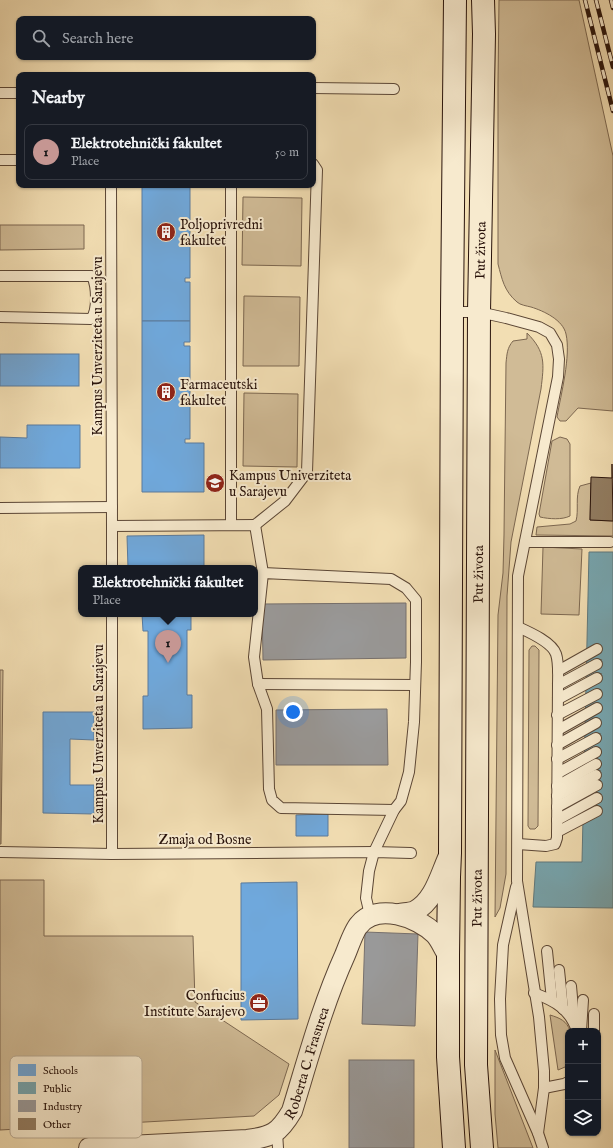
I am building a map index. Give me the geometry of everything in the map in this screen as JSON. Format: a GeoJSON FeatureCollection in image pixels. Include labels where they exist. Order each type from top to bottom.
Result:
{"type":"FeatureCollection","features":[{"type":"Feature","properties":{"kind":"street","name":"Put života"},"geometry":{"type":"LineString","coordinates":[[454,1148],[448,1057],[448,955],[450,853],[455,0]]}},
{"type":"Feature","properties":{"kind":"street","name":"Put života"},"geometry":{"type":"LineString","coordinates":[[482,1148],[476,1065],[479,312],[484,34],[483,0]]}},
{"type":"Feature","properties":{"kind":"street"},"geometry":{"type":"LineString","coordinates":[[370,916],[383,913],[399,914],[415,911],[433,894],[450,853]]}},
{"type":"Feature","properties":{"kind":"street"},"geometry":{"type":"LineString","coordinates":[[399,914],[412,919],[436,935],[448,955]]}},
{"type":"Feature","properties":{"kind":"street","name":"Roberta C. Frasurea"},"geometry":{"type":"LineString","coordinates":[[89,1148],[263,1138],[277,1140],[292,1112],[332,983],[358,925],[370,916]]}},
{"type":"Feature","properties":{"kind":"lane"},"geometry":{"type":"LineString","coordinates":[[316,88],[394,89]]}},
{"type":"Feature","properties":{"kind":"lane"},"geometry":{"type":"LineString","coordinates":[[0,93],[16,93]]}},
{"type":"Feature","properties":{"kind":"lane"},"geometry":{"type":"LineString","coordinates":[[0,160],[16,160]]}},
{"type":"Feature","properties":{"kind":"lane"},"geometry":{"type":"LineString","coordinates":[[112,526],[255,525],[285,501],[307,472],[316,168]]}},
{"type":"Feature","properties":{"kind":"lane","name":"Kampus Unverziteta u Sarajevu"},"geometry":{"type":"LineString","coordinates":[[111,188],[112,565]]}},
{"type":"Feature","properties":{"kind":"lane"},"geometry":{"type":"LineString","coordinates":[[231,188],[231,525]]}},
{"type":"Feature","properties":{"kind":"lane"},"geometry":{"type":"LineString","coordinates":[[0,276],[92,276],[94,282],[95,314],[91,319],[0,318]]}},
{"type":"Feature","properties":{"kind":"lane"},"geometry":{"type":"LineString","coordinates":[[452,312],[479,312],[539,327],[550,334],[557,345],[559,359],[558,377],[518,576],[517,881],[539,1017],[544,1088],[538,1133]]}},
{"type":"Feature","properties":{"kind":"lane"},"geometry":{"type":"LineString","coordinates":[[0,508],[112,507]]}},
{"type":"Feature","properties":{"kind":"lane"},"geometry":{"type":"LineString","coordinates":[[255,525],[263,573],[254,657],[258,684],[267,709],[269,790],[272,800],[281,808],[394,810]]}},
{"type":"Feature","properties":{"kind":"lane"},"geometry":{"type":"LineString","coordinates":[[525,542],[610,542]]}},
{"type":"Feature","properties":{"kind":"lane"},"geometry":{"type":"LineString","coordinates":[[263,573],[391,579],[406,588],[416,600],[414,722],[409,772],[401,801],[394,810],[374,852],[369,871],[366,898],[370,916]]}},
{"type":"Feature","properties":{"kind":"lane","name":"Kampus Unverziteta u Sarajevu"},"geometry":{"type":"LineString","coordinates":[[112,617],[112,854]]}},
{"type":"Feature","properties":{"kind":"lane"},"geometry":{"type":"LineString","coordinates":[[518,627],[533,634],[552,648],[556,654],[558,670],[557,838],[555,844],[546,846],[518,844]]}},
{"type":"Feature","properties":{"kind":"lane"},"geometry":{"type":"LineString","coordinates":[[558,670],[597,649]]}},
{"type":"Feature","properties":{"kind":"lane"},"geometry":{"type":"LineString","coordinates":[[558,685],[597,664]]}},
{"type":"Feature","properties":{"kind":"lane"},"geometry":{"type":"LineString","coordinates":[[558,699],[597,678]]}},
{"type":"Feature","properties":{"kind":"lane"},"geometry":{"type":"LineString","coordinates":[[258,684],[415,685]]}},
{"type":"Feature","properties":{"kind":"lane"},"geometry":{"type":"LineString","coordinates":[[557,716],[597,694]]}},
{"type":"Feature","properties":{"kind":"lane"},"geometry":{"type":"LineString","coordinates":[[558,730],[597,708]]}},
{"type":"Feature","properties":{"kind":"lane"},"geometry":{"type":"LineString","coordinates":[[558,745],[596,723]]}},
{"type":"Feature","properties":{"kind":"lane"},"geometry":{"type":"LineString","coordinates":[[557,759],[596,738]]}},
{"type":"Feature","properties":{"kind":"lane"},"geometry":{"type":"LineString","coordinates":[[558,773],[596,752]]}},
{"type":"Feature","properties":{"kind":"lane"},"geometry":{"type":"LineString","coordinates":[[557,786],[596,764]]}},
{"type":"Feature","properties":{"kind":"lane"},"geometry":{"type":"LineString","coordinates":[[557,796],[597,780],[557,807]]}},
{"type":"Feature","properties":{"kind":"lane"},"geometry":{"type":"LineString","coordinates":[[557,820],[597,798]]}},
{"type":"Feature","properties":{"kind":"lane"},"geometry":{"type":"LineString","coordinates":[[557,832],[597,811]]}},
{"type":"Feature","properties":{"kind":"lane","name":"Zmaja od Bosne"},"geometry":{"type":"LineString","coordinates":[[0,852],[112,854],[411,852]]}},
{"type":"Feature","properties":{"kind":"lane"},"geometry":{"type":"LineString","coordinates":[[517,881],[503,945],[500,999],[501,1034],[505,1058],[538,1133],[543,1148]]}},
{"type":"Feature","properties":{"kind":"lane"},"geometry":{"type":"LineString","coordinates":[[547,951],[552,1000]]}},
{"type":"Feature","properties":{"kind":"lane"},"geometry":{"type":"LineString","coordinates":[[559,970],[563,1009]]}},
{"type":"Feature","properties":{"kind":"lane"},"geometry":{"type":"LineString","coordinates":[[571,986],[576,1028]]}},
{"type":"Feature","properties":{"kind":"lane"},"geometry":{"type":"LineString","coordinates":[[534,993],[552,1000],[574,1020]]}},
{"type":"Feature","properties":{"kind":"lane"},"geometry":{"type":"LineString","coordinates":[[581,1028],[583,1000]]}},
{"type":"Feature","properties":{"kind":"lane"},"geometry":{"type":"LineString","coordinates":[[594,1014],[594,1028]]}},
{"type":"Feature","properties":{"kind":"lane"},"geometry":{"type":"LineString","coordinates":[[544,1088],[565,1084]]}},
{"type":"Feature","properties":{"kind":"shaded area"},"geometry":{"type":"Polygon","coordinates":[[[499,0],[579,0],[613,156],[613,411],[578,408],[566,421],[560,421],[557,417],[565,375],[567,353],[566,334],[564,329],[557,320],[547,314],[517,302],[506,289],[501,275],[498,264],[499,0]]]}},
{"type":"Feature","properties":{"kind":"shaded area"},"geometry":{"type":"Polygon","coordinates":[[[243,197],[302,198],[301,266],[242,265],[243,197]]]}},
{"type":"Feature","properties":{"kind":"shaded area"},"geometry":{"type":"Polygon","coordinates":[[[0,225],[84,225],[84,249],[0,250],[0,225]]]}},
{"type":"Feature","properties":{"kind":"shaded area"},"geometry":{"type":"Polygon","coordinates":[[[244,296],[300,297],[299,366],[243,366],[244,296]]]}},
{"type":"Feature","properties":{"kind":"shaded area"},"geometry":{"type":"Polygon","coordinates":[[[527,333],[541,352],[543,372],[511,542],[507,596],[506,874],[500,908],[495,917],[498,615],[503,573],[506,363],[508,351],[513,341],[527,339],[527,333]]]}},
{"type":"Feature","properties":{"kind":"shaded area"},"geometry":{"type":"Polygon","coordinates":[[[244,393],[298,394],[297,467],[243,466],[244,393]]]}},
{"type":"Feature","properties":{"kind":"shaded area"},"geometry":{"type":"Polygon","coordinates":[[[560,437],[567,439],[570,444],[570,516],[555,519],[540,517],[539,514],[552,441],[560,437]]]}},
{"type":"Feature","properties":{"kind":"shaded area"},"geometry":{"type":"Polygon","coordinates":[[[591,483],[590,520],[613,521],[613,536],[536,535],[537,527],[570,524],[576,521],[580,486],[591,483]]]}},
{"type":"Feature","properties":{"kind":"shaded area"},"geometry":{"type":"Polygon","coordinates":[[[543,547],[582,549],[579,615],[541,614],[543,547]]]}},
{"type":"Feature","properties":{"kind":"shaded area"},"geometry":{"type":"Polygon","coordinates":[[[532,646],[535,646],[539,650],[538,826],[535,829],[530,829],[528,826],[529,650],[532,646]]]}},
{"type":"Feature","properties":{"kind":"shaded area"},"geometry":{"type":"Polygon","coordinates":[[[0,670],[3,670],[1,844],[0,844],[0,670]]]}},
{"type":"Feature","properties":{"kind":"shaded area"},"geometry":{"type":"Polygon","coordinates":[[[0,880],[44,880],[44,936],[193,936],[195,1002],[289,1064],[279,1095],[254,1116],[142,1122],[142,1056],[10,1056],[10,1129],[0,1130],[0,880]]]}},
{"type":"Feature","properties":{"kind":"shaded area"},"geometry":{"type":"Polygon","coordinates":[[[550,1015],[563,1020],[568,1028],[565,1028],[565,1067],[558,1070],[550,1015]]]}},
{"type":"Feature","properties":{"kind":"shaded area"},"geometry":{"type":"Polygon","coordinates":[[[495,1050],[533,1148],[498,1148],[495,1114],[495,1050]]]}},
{"type":"Feature","properties":{"kind":"building: Schools","name":"Poljoprivredni fakultet"},"geometry":{"type":"Polygon","coordinates":[[[142,188],[190,188],[190,278],[185,278],[185,282],[190,282],[190,321],[142,321],[142,188]]]}},
{"type":"Feature","properties":{"kind":"building: Schools","name":"Farmaceutski fakultet"},"geometry":{"type":"Polygon","coordinates":[[[142,321],[190,321],[190,342],[184,342],[184,346],[190,346],[190,439],[185,439],[185,443],[204,443],[204,492],[142,492],[142,321]]]}},
{"type":"Feature","properties":{"kind":"building: Schools"},"geometry":{"type":"Polygon","coordinates":[[[0,354],[79,354],[79,386],[0,386],[0,354]]]}},
{"type":"Feature","properties":{"kind":"building: Schools"},"geometry":{"type":"Polygon","coordinates":[[[27,425],[80,425],[80,468],[0,468],[0,437],[27,438],[27,425]]]}},
{"type":"Feature","properties":{"kind":"building: Schools"},"geometry":{"type":"Polygon","coordinates":[[[204,535],[204,565],[128,565],[127,536],[204,535]]]}},
{"type":"Feature","properties":{"kind":"building: Schools"},"geometry":{"type":"Polygon","coordinates":[[[142,617],[191,617],[191,630],[187,630],[187,695],[192,695],[192,728],[143,729],[143,696],[148,696],[148,631],[143,631],[142,617]]]}},
{"type":"Feature","properties":{"kind":"building: Schools"},"geometry":{"type":"Polygon","coordinates":[[[43,712],[94,712],[94,740],[70,739],[70,785],[94,785],[94,814],[43,813],[43,712]]]}},
{"type":"Feature","properties":{"kind":"building: Schools"},"geometry":{"type":"Polygon","coordinates":[[[328,814],[328,836],[296,836],[296,815],[328,814]]]}},
{"type":"Feature","properties":{"kind":"building: Schools"},"geometry":{"type":"Polygon","coordinates":[[[297,882],[298,1019],[241,1020],[241,883],[297,882]]]}},
{"type":"Feature","properties":{"kind":"building: Public"},"geometry":{"type":"Polygon","coordinates":[[[589,552],[613,552],[613,908],[533,907],[536,862],[582,862],[589,552]]]}},
{"type":"Feature","properties":{"kind":"building: Industry"},"geometry":{"type":"Polygon","coordinates":[[[406,603],[406,658],[263,660],[262,604],[406,603]]]}},
{"type":"Feature","properties":{"kind":"building: Industry"},"geometry":{"type":"Polygon","coordinates":[[[387,709],[388,765],[276,765],[276,710],[387,709]]]}},
{"type":"Feature","properties":{"kind":"building: Industry"},"geometry":{"type":"Polygon","coordinates":[[[365,932],[418,934],[415,1026],[362,1024],[365,932]]]}},
{"type":"Feature","properties":{"kind":"building: Industry"},"geometry":{"type":"Polygon","coordinates":[[[349,1060],[414,1060],[414,1148],[349,1148],[349,1060]]]}},
{"type":"Feature","properties":{"kind":"building: Other"},"geometry":{"type":"Polygon","coordinates":[[[612,464],[613,521],[590,520],[591,477],[612,478],[612,464]]]}},
{"type":"Feature","properties":{"kind":"railway"},"geometry":{"type":"LineString","coordinates":[[585,0],[613,111]]}},
{"type":"Feature","properties":{"kind":"railway"},"geometry":{"type":"LineString","coordinates":[[596,0],[613,67]]}},
{"type":"Feature","properties":{"kind":"railway"},"geometry":{"type":"LineString","coordinates":[[611,0],[613,8]]}},
{"type":"Feature","properties":{"kind":"place","name":"Poljoprivredni fakultet"},"geometry":{"type":"Point","coordinates":[166,232]}},
{"type":"Feature","properties":{"kind":"place","name":"Farmaceutski fakultet"},"geometry":{"type":"Point","coordinates":[166,392]}},
{"type":"Feature","properties":{"kind":"place","name":"Kampus Univerziteta u Sarajevu"},"geometry":{"type":"Point","coordinates":[215,483]}},
{"type":"Feature","properties":{"kind":"place","name":"Elektrotehnički fakultet"},"geometry":{"type":"Point","coordinates":[168,663]}},
{"type":"Feature","properties":{"kind":"place","name":"Confucius Institute Sarajevo"},"geometry":{"type":"Point","coordinates":[259,1003]}}]}
